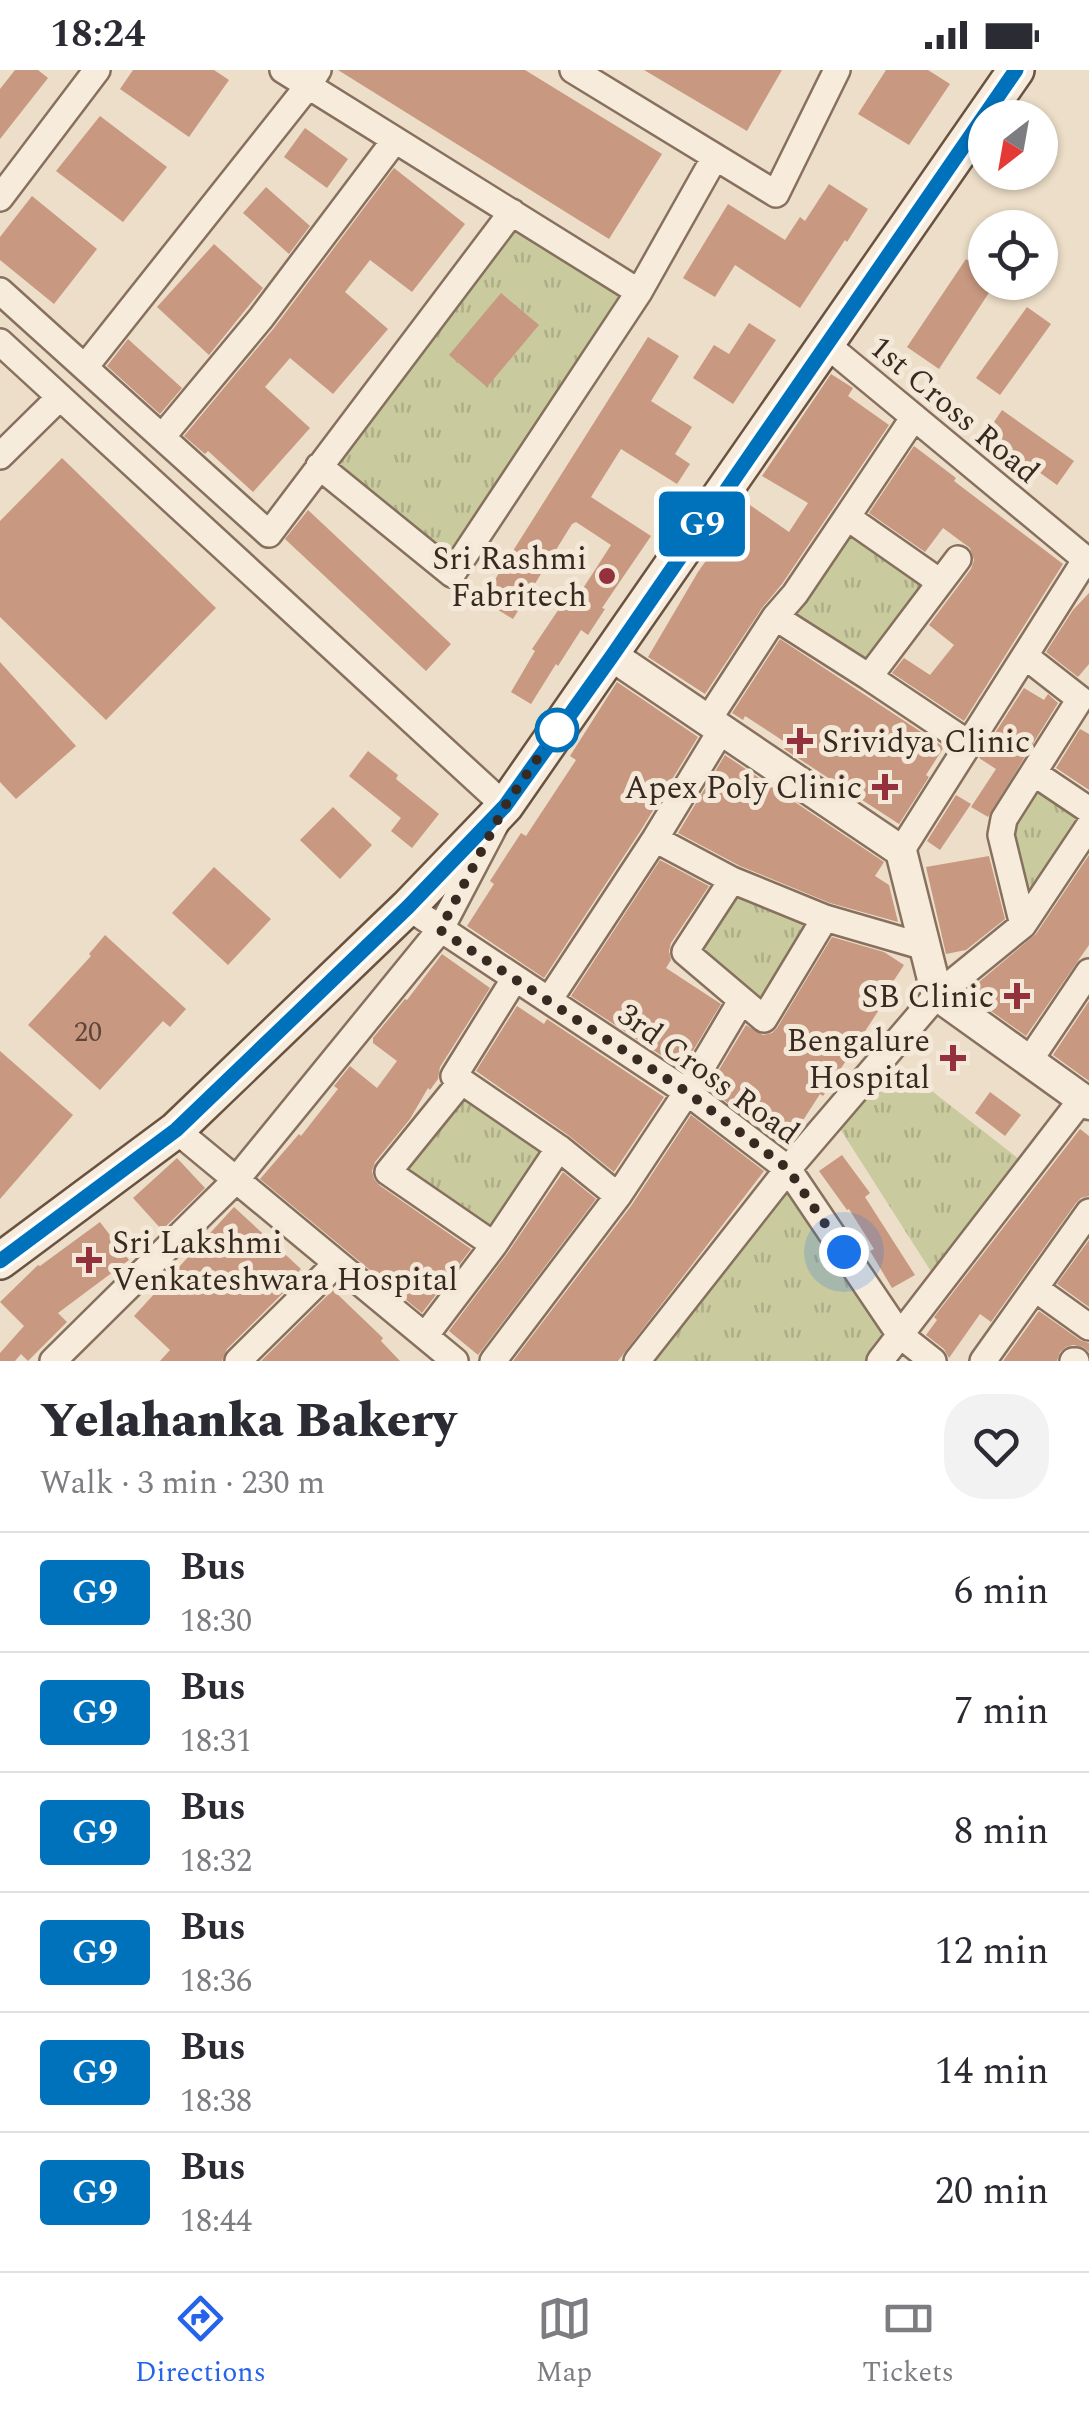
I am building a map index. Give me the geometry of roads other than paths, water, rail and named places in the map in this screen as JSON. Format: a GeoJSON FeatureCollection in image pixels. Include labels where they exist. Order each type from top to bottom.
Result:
{"type":"FeatureCollection","features":[{"type":"Feature","properties":{"kind":"main road"},"geometry":{"type":"LineString","coordinates":[[0,1261],[176,1130],[408,907],[505,806],[1016,70]]}},
{"type":"Feature","properties":{"kind":"street"},"geometry":{"type":"LineString","coordinates":[[0,198],[97,70]]}},
{"type":"Feature","properties":{"kind":"street"},"geometry":{"type":"LineString","coordinates":[[283,70],[314,78],[394,140],[639,292]]}},
{"type":"Feature","properties":{"kind":"street"},"geometry":{"type":"LineString","coordinates":[[573,70],[776,194],[837,70]]}},
{"type":"Feature","properties":{"kind":"street"},"geometry":{"type":"LineString","coordinates":[[84,367],[314,78]]}},
{"type":"Feature","properties":{"kind":"street"},"geometry":{"type":"LineString","coordinates":[[162,436],[261,318],[394,140]]}},
{"type":"Feature","properties":{"kind":"street"},"geometry":{"type":"LineString","coordinates":[[319,466],[452,574],[639,292],[716,158]]}},
{"type":"Feature","properties":{"kind":"street"},"geometry":{"type":"LineString","coordinates":[[0,290],[269,534],[512,212]]}},
{"type":"Feature","properties":{"kind":"street"},"geometry":{"type":"LineString","coordinates":[[0,342],[505,806],[440,930],[236,1180],[53,1361]]}},
{"type":"Feature","properties":{"kind":"street","name":"1st Cross Road"},"geometry":{"type":"LineString","coordinates":[[826,345],[1087,560]]}},
{"type":"Feature","properties":{"kind":"street"},"geometry":{"type":"LineString","coordinates":[[0,456],[60,397]]}},
{"type":"Feature","properties":{"kind":"street"},"geometry":{"type":"LineString","coordinates":[[549,1000],[655,839],[775,616],[795,594],[914,417]]}},
{"type":"Feature","properties":{"kind":"street"},"geometry":{"type":"LineString","coordinates":[[847,517],[940,582]]}},
{"type":"Feature","properties":{"kind":"street"},"geometry":{"type":"LineString","coordinates":[[870,677],[958,559]]}},
{"type":"Feature","properties":{"kind":"street"},"geometry":{"type":"LineString","coordinates":[[901,850],[1087,560]]}},
{"type":"Feature","properties":{"kind":"street"},"geometry":{"type":"LineString","coordinates":[[775,616],[969,744]]}},
{"type":"Feature","properties":{"kind":"street"},"geometry":{"type":"LineString","coordinates":[[612,656],[901,850],[937,995],[1086,1102],[880,1361]]}},
{"type":"Feature","properties":{"kind":"street"},"geometry":{"type":"LineString","coordinates":[[1023,925],[1001,836],[1004,819],[1085,703],[1025,656]]}},
{"type":"Feature","properties":{"kind":"street"},"geometry":{"type":"LineString","coordinates":[[1034,773],[1089,810]]}},
{"type":"Feature","properties":{"kind":"street"},"geometry":{"type":"LineString","coordinates":[[637,1361],[788,1169],[937,995],[1023,925],[1089,826]]}},
{"type":"Feature","properties":{"kind":"street"},"geometry":{"type":"LineString","coordinates":[[655,839],[732,880],[825,918],[925,947]]}},
{"type":"Feature","properties":{"kind":"street"},"geometry":{"type":"LineString","coordinates":[[732,880],[685,952],[764,1019],[825,918]]}},
{"type":"Feature","properties":{"kind":"street","name":"3rd Cross Road"},"geometry":{"type":"LineString","coordinates":[[408,907],[687,1092],[788,1169],[900,1334],[933,1361]]}},
{"type":"Feature","properties":{"kind":"street"},"geometry":{"type":"LineString","coordinates":[[1029,1061],[1089,972]]}},
{"type":"Feature","properties":{"kind":"street"},"geometry":{"type":"LineString","coordinates":[[515,978],[454,1076],[559,1148],[618,1196]]}},
{"type":"Feature","properties":{"kind":"street"},"geometry":{"type":"LineString","coordinates":[[493,1361],[618,1196],[741,1001]]}},
{"type":"Feature","properties":{"kind":"street"},"geometry":{"type":"LineString","coordinates":[[461,1082],[388,1172],[494,1245]]}},
{"type":"Feature","properties":{"kind":"street"},"geometry":{"type":"LineString","coordinates":[[176,1130],[455,1361]]}},
{"type":"Feature","properties":{"kind":"street"},"geometry":{"type":"LineString","coordinates":[[425,1336],[494,1245],[559,1148]]}},
{"type":"Feature","properties":{"kind":"street"},"geometry":{"type":"LineString","coordinates":[[983,1361],[1089,1212]]}},
{"type":"Feature","properties":{"kind":"street"},"geometry":{"type":"LineString","coordinates":[[238,1361],[336,1264]]}},
{"type":"Feature","properties":{"kind":"street"},"geometry":{"type":"LineString","coordinates":[[1036,1289],[1089,1328]]}},
{"type":"Feature","properties":{"kind":"place","name":"Sri Rashmi Fabritech"},"geometry":{"type":"Point","coordinates":[607,576]}},
{"type":"Feature","properties":{"kind":"place","name":"Srividya Clinic"},"geometry":{"type":"Point","coordinates":[800,741]}},
{"type":"Feature","properties":{"kind":"place","name":"Apex Poly Clinic"},"geometry":{"type":"Point","coordinates":[885,787]}},
{"type":"Feature","properties":{"kind":"place","name":"SB Clinic"},"geometry":{"type":"Point","coordinates":[1017,996]}},
{"type":"Feature","properties":{"kind":"place","name":"Bengalure Hospital"},"geometry":{"type":"Point","coordinates":[953,1058]}},
{"type":"Feature","properties":{"kind":"place","name":"Sri Lakshmi Venkateshwara Hospital"},"geometry":{"type":"Point","coordinates":[89,1260]}}]}
